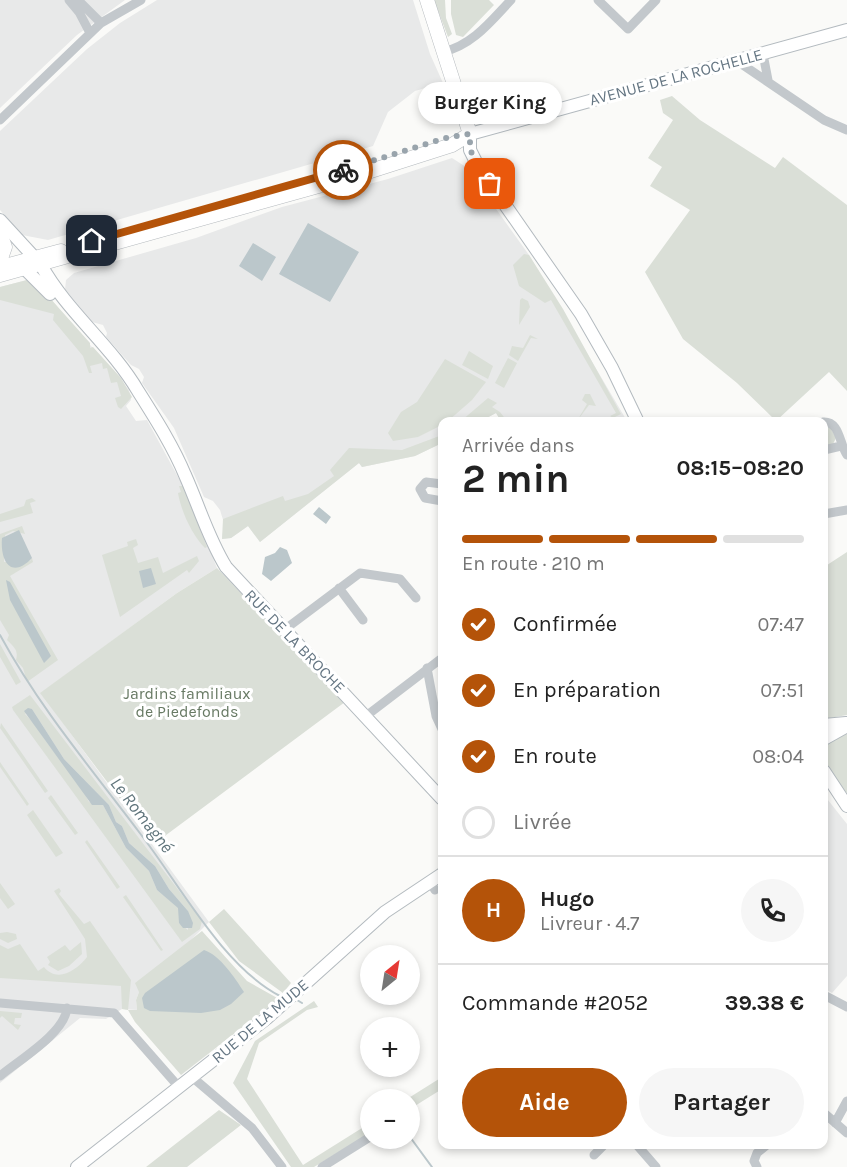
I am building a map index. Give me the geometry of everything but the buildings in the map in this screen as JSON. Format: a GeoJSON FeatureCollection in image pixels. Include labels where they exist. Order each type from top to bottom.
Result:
{"type":"FeatureCollection","features":[{"type":"Feature","properties":{"kind":"main road"},"geometry":{"type":"LineString","coordinates":[[420,0],[443,52]]}},
{"type":"Feature","properties":{"kind":"main road"},"geometry":{"type":"LineString","coordinates":[[427,0],[470,134]]}},
{"type":"Feature","properties":{"kind":"main road","name":"AVENUE DE LA ROCHELLE"},"geometry":{"type":"LineString","coordinates":[[0,267],[37,261],[376,170],[452,145],[470,134]]}},
{"type":"Feature","properties":{"kind":"main road"},"geometry":{"type":"LineString","coordinates":[[0,233],[5,247],[0,261]]}},
{"type":"Feature","properties":{"kind":"main road","name":"AVENUE DE LA ROCHELLE"},"geometry":{"type":"LineString","coordinates":[[0,275],[21,265]]}},
{"type":"Feature","properties":{"kind":"street"},"geometry":{"type":"LineString","coordinates":[[69,0],[79,12],[90,33]]}},
{"type":"Feature","properties":{"kind":"street"},"geometry":{"type":"LineString","coordinates":[[78,0],[101,23]]}},
{"type":"Feature","properties":{"kind":"street"},"geometry":{"type":"LineString","coordinates":[[0,120],[101,23],[141,0]]}},
{"type":"Feature","properties":{"kind":"street"},"geometry":{"type":"LineString","coordinates":[[443,52],[457,49],[473,39],[511,0]]}},
{"type":"Feature","properties":{"kind":"street"},"geometry":{"type":"LineString","coordinates":[[598,0],[628,29],[656,0]]}},
{"type":"Feature","properties":{"kind":"street","name":"AVENUE DE LA ROCHELLE"},"geometry":{"type":"LineString","coordinates":[[470,134],[847,30]]}},
{"type":"Feature","properties":{"kind":"street"},"geometry":{"type":"LineString","coordinates":[[763,54],[764,74],[769,82]]}},
{"type":"Feature","properties":{"kind":"street"},"geometry":{"type":"LineString","coordinates":[[737,62],[824,120],[847,130]]}},
{"type":"Feature","properties":{"kind":"street"},"geometry":{"type":"LineString","coordinates":[[470,134],[470,150],[478,166],[581,314],[636,417]]}},
{"type":"Feature","properties":{"kind":"street"},"geometry":{"type":"LineString","coordinates":[[0,220],[37,261],[56,291],[117,360],[131,380]]}},
{"type":"Feature","properties":{"kind":"street"},"geometry":{"type":"LineString","coordinates":[[0,226],[8,237],[11,254],[131,380]]}},
{"type":"Feature","properties":{"kind":"street","name":"RUE DE LA BROCHE"},"geometry":{"type":"LineString","coordinates":[[131,380],[179,462],[222,561],[438,795]]}},
{"type":"Feature","properties":{"kind":"street"},"geometry":{"type":"LineString","coordinates":[[828,421],[836,427],[841,446],[847,455]]}},
{"type":"Feature","properties":{"kind":"street"},"geometry":{"type":"LineString","coordinates":[[828,449],[841,446]]}},
{"type":"Feature","properties":{"kind":"street"},"geometry":{"type":"LineString","coordinates":[[438,484],[426,482],[420,489],[422,496],[438,500]]}},
{"type":"Feature","properties":{"kind":"street"},"geometry":{"type":"LineString","coordinates":[[828,513],[847,510]]}},
{"type":"Feature","properties":{"kind":"street"},"geometry":{"type":"LineString","coordinates":[[284,630],[356,575],[365,573],[400,579],[416,598]]}},
{"type":"Feature","properties":{"kind":"street"},"geometry":{"type":"LineString","coordinates":[[339,588],[363,620]]}},
{"type":"Feature","properties":{"kind":"street"},"geometry":{"type":"LineString","coordinates":[[366,716],[438,661]]}},
{"type":"Feature","properties":{"kind":"street"},"geometry":{"type":"LineString","coordinates":[[427,668],[438,720]]}},
{"type":"Feature","properties":{"kind":"street"},"geometry":{"type":"LineString","coordinates":[[828,725],[847,724]]}},
{"type":"Feature","properties":{"kind":"street"},"geometry":{"type":"LineString","coordinates":[[828,736],[847,724]]}},
{"type":"Feature","properties":{"kind":"street"},"geometry":{"type":"LineString","coordinates":[[828,777],[847,806]]}},
{"type":"Feature","properties":{"kind":"street"},"geometry":{"type":"LineString","coordinates":[[828,789],[847,813]]}},
{"type":"Feature","properties":{"kind":"street","name":"RUE DE LA MUDE"},"geometry":{"type":"LineString","coordinates":[[77,1167],[294,996],[385,912],[433,886],[438,879]]}},
{"type":"Feature","properties":{"kind":"street"},"geometry":{"type":"LineString","coordinates":[[828,997],[847,1007]]}},
{"type":"Feature","properties":{"kind":"street"},"geometry":{"type":"LineString","coordinates":[[0,1003],[115,1014],[178,1086]]}},
{"type":"Feature","properties":{"kind":"street"},"geometry":{"type":"LineString","coordinates":[[0,1076],[56,1030],[66,1017],[67,1008]]}},
{"type":"Feature","properties":{"kind":"street"},"geometry":{"type":"LineString","coordinates":[[192,1077],[252,1128],[282,1167]]}},
{"type":"Feature","properties":{"kind":"street"},"geometry":{"type":"LineString","coordinates":[[836,1123],[847,1101]]}},
{"type":"Feature","properties":{"kind":"street"},"geometry":{"type":"LineString","coordinates":[[828,1116],[847,1133]]}},
{"type":"Feature","properties":{"kind":"street"},"geometry":{"type":"LineString","coordinates":[[322,1167],[360,1143]]}},
{"type":"Feature","properties":{"kind":"street"},"geometry":{"type":"LineString","coordinates":[[594,1155],[599,1149]]}},
{"type":"Feature","properties":{"kind":"street"},"geometry":{"type":"LineString","coordinates":[[640,1149],[656,1167]]}},
{"type":"Feature","properties":{"kind":"street"},"geometry":{"type":"LineString","coordinates":[[758,1167],[754,1161],[757,1153],[762,1149]]}},
{"type":"Feature","properties":{"kind":"shaded area"},"geometry":{"type":"Polygon","coordinates":[[[0,0],[125,0],[77,35],[0,108],[0,0]]]}},
{"type":"Feature","properties":{"kind":"shaded area"},"geometry":{"type":"Polygon","coordinates":[[[157,0],[413,0],[430,54],[443,83],[415,91],[388,112],[373,146],[48,240],[22,235],[0,210],[0,131],[87,49],[120,23],[157,0]]]}},
{"type":"Feature","properties":{"kind":"shaded area"},"geometry":{"type":"Polygon","coordinates":[[[452,158],[466,167],[529,255],[625,417],[498,417],[496,413],[488,417],[438,417],[438,445],[415,456],[362,467],[359,463],[260,542],[248,526],[231,538],[222,539],[224,523],[220,510],[213,501],[204,497],[174,428],[142,383],[144,377],[139,369],[131,365],[106,337],[107,333],[103,325],[92,322],[68,294],[65,290],[66,280],[74,273],[196,238],[282,207],[388,179],[452,158]]]}},
{"type":"Feature","properties":{"kind":"shaded area"},"geometry":{"type":"Polygon","coordinates":[[[308,223],[359,252],[330,302],[279,274],[308,223]]]}},
{"type":"Feature","properties":{"kind":"shaded area"},"geometry":{"type":"Polygon","coordinates":[[[253,243],[276,257],[262,281],[239,266],[253,243]]]}},
{"type":"Feature","properties":{"kind":"shaded area"},"geometry":{"type":"Polygon","coordinates":[[[27,280],[41,288],[129,390],[131,400],[126,406],[136,421],[147,420],[183,486],[217,568],[177,593],[41,693],[209,922],[139,992],[136,1000],[137,1010],[122,1009],[106,1019],[80,1018],[0,1083],[0,287],[27,280]]]}},
{"type":"Feature","properties":{"kind":"shaded area"},"geometry":{"type":"Polygon","coordinates":[[[319,507],[331,517],[326,524],[313,514],[319,507]]]}},
{"type":"Feature","properties":{"kind":"shaded area"},"geometry":{"type":"Polygon","coordinates":[[[19,530],[32,558],[25,564],[13,567],[5,560],[2,538],[19,530]]]}},
{"type":"Feature","properties":{"kind":"shaded area"},"geometry":{"type":"Polygon","coordinates":[[[280,547],[287,550],[292,563],[271,581],[262,574],[265,557],[275,553],[280,547]]]}},
{"type":"Feature","properties":{"kind":"shaded area"},"geometry":{"type":"Polygon","coordinates":[[[151,568],[156,584],[143,588],[139,571],[151,568]]]}},
{"type":"Feature","properties":{"kind":"shaded area"},"geometry":{"type":"Polygon","coordinates":[[[6,580],[10,582],[51,656],[44,663],[10,600],[6,580]]]}},
{"type":"Feature","properties":{"kind":"shaded area"},"geometry":{"type":"Polygon","coordinates":[[[28,708],[32,709],[64,759],[109,805],[129,843],[155,866],[169,889],[188,911],[193,923],[192,928],[183,928],[179,923],[178,908],[157,890],[149,871],[126,848],[103,805],[92,805],[24,711],[28,708]]]}},
{"type":"Feature","properties":{"kind":"shaded area"},"geometry":{"type":"Polygon","coordinates":[[[828,800],[847,824],[847,976],[832,993],[828,990],[828,800]]]}},
{"type":"Feature","properties":{"kind":"shaded area"},"geometry":{"type":"Polygon","coordinates":[[[204,950],[221,962],[244,992],[220,1010],[201,1013],[150,1011],[144,1008],[142,998],[145,993],[204,950]]]}},
{"type":"Feature","properties":{"kind":"green space"},"geometry":{"type":"Polygon","coordinates":[[[434,0],[445,0],[446,18],[452,34],[448,37],[434,0]]]}},
{"type":"Feature","properties":{"kind":"green space"},"geometry":{"type":"Polygon","coordinates":[[[451,0],[489,0],[494,5],[463,37],[456,35],[451,14],[451,0]]]}},
{"type":"Feature","properties":{"kind":"green space"},"geometry":{"type":"Polygon","coordinates":[[[672,96],[700,120],[775,168],[783,157],[847,205],[847,391],[829,372],[780,417],[772,417],[737,383],[683,339],[645,272],[690,210],[650,186],[662,167],[648,158],[673,120],[663,113],[660,100],[672,96]]]}},
{"type":"Feature","properties":{"kind":"green space"},"geometry":{"type":"Polygon","coordinates":[[[524,254],[529,255],[563,309],[621,414],[615,417],[610,416],[616,413],[551,300],[545,303],[519,286],[513,265],[524,254]]]}},
{"type":"Feature","properties":{"kind":"green space"},"geometry":{"type":"Polygon","coordinates":[[[27,280],[41,288],[90,343],[90,348],[93,347],[121,378],[132,397],[121,409],[115,398],[121,396],[117,382],[111,383],[107,368],[103,369],[102,363],[90,366],[92,373],[89,373],[83,356],[53,320],[54,314],[0,300],[0,287],[27,280]]]}},
{"type":"Feature","properties":{"kind":"green space"},"geometry":{"type":"Polygon","coordinates":[[[522,298],[528,301],[530,307],[519,325],[520,300],[522,298]]]}},
{"type":"Feature","properties":{"kind":"green space"},"geometry":{"type":"Polygon","coordinates":[[[530,335],[538,339],[531,338],[518,361],[509,355],[512,346],[523,348],[530,335]]]}},
{"type":"Feature","properties":{"kind":"green space"},"geometry":{"type":"Polygon","coordinates":[[[469,351],[493,366],[488,379],[462,365],[469,351]]]}},
{"type":"Feature","properties":{"kind":"green space"},"geometry":{"type":"Polygon","coordinates":[[[508,358],[517,363],[504,388],[495,383],[508,358]]]}},
{"type":"Feature","properties":{"kind":"green space"},"geometry":{"type":"Polygon","coordinates":[[[445,359],[486,382],[472,400],[453,417],[438,417],[438,427],[418,437],[393,441],[388,433],[401,412],[417,402],[445,359]]]}},
{"type":"Feature","properties":{"kind":"green space"},"geometry":{"type":"Polygon","coordinates":[[[585,394],[590,394],[596,406],[589,405],[579,417],[587,404],[582,400],[585,394]]]}},
{"type":"Feature","properties":{"kind":"green space"},"geometry":{"type":"Polygon","coordinates":[[[488,398],[497,403],[492,407],[504,417],[498,417],[496,413],[488,417],[466,417],[488,398]]]}},
{"type":"Feature","properties":{"kind":"green space"},"geometry":{"type":"Polygon","coordinates":[[[828,425],[836,438],[833,444],[828,446],[828,425]]]}},
{"type":"Feature","properties":{"kind":"green space"},"geometry":{"type":"Polygon","coordinates":[[[438,436],[438,445],[415,456],[362,467],[359,463],[260,542],[248,526],[231,538],[222,539],[223,519],[283,496],[285,501],[308,494],[334,476],[330,470],[349,448],[402,450],[438,436]]]}},
{"type":"Feature","properties":{"kind":"green space"},"geometry":{"type":"Polygon","coordinates":[[[179,486],[183,486],[207,547],[205,548],[184,515],[179,500],[178,493],[181,492],[179,486]]]}},
{"type":"Feature","properties":{"kind":"green space"},"geometry":{"type":"Polygon","coordinates":[[[32,498],[36,501],[30,503],[33,513],[0,522],[0,514],[24,506],[26,500],[32,498]]]}},
{"type":"Feature","properties":{"kind":"green space"},"geometry":{"type":"Polygon","coordinates":[[[22,526],[25,534],[13,531],[5,535],[4,562],[30,561],[32,558],[33,562],[10,576],[58,660],[27,682],[23,668],[16,660],[16,651],[7,640],[9,635],[0,620],[0,534],[22,526]]]}},
{"type":"Feature","properties":{"kind":"green space"},"geometry":{"type":"Polygon","coordinates":[[[136,539],[138,545],[133,548],[138,563],[158,557],[163,573],[197,556],[199,561],[189,573],[187,570],[120,617],[102,555],[128,546],[127,542],[136,539]]]}},
{"type":"Feature","properties":{"kind":"green space"},"geometry":{"type":"Polygon","coordinates":[[[847,552],[847,715],[828,718],[828,564],[847,552]]]}},
{"type":"Feature","properties":{"kind":"green space","name":"Jardins familiaux de Piedefonds"},"geometry":{"type":"Polygon","coordinates":[[[217,568],[345,702],[154,844],[40,693],[177,593],[217,568]]]}},
{"type":"Feature","properties":{"kind":"green space"},"geometry":{"type":"Polygon","coordinates":[[[0,644],[21,682],[16,685],[0,657],[0,644]]]}},
{"type":"Feature","properties":{"kind":"green space"},"geometry":{"type":"Polygon","coordinates":[[[30,695],[202,921],[200,929],[182,942],[12,707],[30,695]],[[32,709],[25,714],[75,779],[89,802],[103,805],[126,848],[149,871],[157,890],[179,908],[179,923],[188,930],[188,911],[169,889],[155,866],[129,843],[109,805],[64,759],[32,709]]]}},
{"type":"Feature","properties":{"kind":"green space"},"geometry":{"type":"Polygon","coordinates":[[[1,723],[48,791],[45,793],[0,728],[1,723]]]}},
{"type":"Feature","properties":{"kind":"green space"},"geometry":{"type":"Polygon","coordinates":[[[847,732],[847,793],[828,766],[830,742],[847,732]]]}},
{"type":"Feature","properties":{"kind":"green space"},"geometry":{"type":"Polygon","coordinates":[[[0,762],[29,804],[27,806],[0,767],[0,762]]]}},
{"type":"Feature","properties":{"kind":"green space"},"geometry":{"type":"Polygon","coordinates":[[[51,795],[78,833],[75,835],[48,798],[51,795]]]}},
{"type":"Feature","properties":{"kind":"green space"},"geometry":{"type":"Polygon","coordinates":[[[33,810],[63,853],[56,857],[27,815],[33,810]]]}},
{"type":"Feature","properties":{"kind":"green space"},"geometry":{"type":"Polygon","coordinates":[[[87,840],[120,887],[117,889],[85,842],[87,840]]]}},
{"type":"Feature","properties":{"kind":"green space"},"geometry":{"type":"Polygon","coordinates":[[[0,883],[15,904],[8,909],[0,898],[0,883]]]}},
{"type":"Feature","properties":{"kind":"green space"},"geometry":{"type":"Polygon","coordinates":[[[59,888],[61,891],[59,894],[84,924],[90,921],[131,980],[128,1010],[122,1009],[121,986],[0,978],[0,945],[8,949],[20,944],[38,971],[44,967],[49,972],[60,975],[72,971],[87,957],[85,939],[54,891],[59,888]]]}},
{"type":"Feature","properties":{"kind":"green space"},"geometry":{"type":"Polygon","coordinates":[[[126,895],[163,950],[161,951],[123,897],[126,895]]]}},
{"type":"Feature","properties":{"kind":"green space"},"geometry":{"type":"Polygon","coordinates":[[[224,909],[291,983],[283,993],[239,961],[209,922],[224,909]]]}},
{"type":"Feature","properties":{"kind":"green space"},"geometry":{"type":"Polygon","coordinates":[[[202,931],[247,981],[279,999],[181,1075],[135,1022],[128,1010],[137,1010],[136,1000],[139,992],[135,983],[202,931]]]}},
{"type":"Feature","properties":{"kind":"green space"},"geometry":{"type":"Polygon","coordinates":[[[0,933],[16,934],[17,939],[8,943],[0,939],[0,933]]]}},
{"type":"Feature","properties":{"kind":"green space"},"geometry":{"type":"Polygon","coordinates":[[[81,942],[82,954],[69,966],[58,971],[48,965],[50,962],[47,957],[65,945],[70,951],[81,942]]]}},
{"type":"Feature","properties":{"kind":"green space"},"geometry":{"type":"Polygon","coordinates":[[[314,1001],[318,1007],[307,1010],[259,1043],[247,1079],[303,1165],[360,1129],[360,1139],[314,1167],[291,1167],[233,1083],[255,1041],[314,1001]]]}},
{"type":"Feature","properties":{"kind":"green space"},"geometry":{"type":"Polygon","coordinates":[[[0,1011],[22,1013],[21,1018],[15,1018],[14,1024],[21,1025],[18,1030],[2,1016],[0,1018],[0,1011]]]}},
{"type":"Feature","properties":{"kind":"green space"},"geometry":{"type":"Polygon","coordinates":[[[438,1080],[438,1092],[420,1103],[420,1091],[438,1080]]]}},
{"type":"Feature","properties":{"kind":"green space"},"geometry":{"type":"Polygon","coordinates":[[[219,1110],[241,1125],[187,1167],[146,1167],[219,1110]]]}},
{"type":"Feature","properties":{"kind":"waterway","name":"Le Romagné"},"geometry":{"type":"LineString","coordinates":[[0,635],[48,712],[220,944],[239,965],[280,996]]}},
{"type":"Feature","properties":{"kind":"waterway","name":"Le Romagné"},"geometry":{"type":"LineString","coordinates":[[297,1000],[302,1003]]}},
{"type":"Feature","properties":{"kind":"waterway","name":"Le Romagné"},"geometry":{"type":"LineString","coordinates":[[419,1149],[432,1167]]}},
{"type":"Feature","properties":{"kind":"way so far"},"geometry":{"type":"LineString","coordinates":[[343,170],[449,137],[470,134],[470,150],[490,184]]}},
{"type":"Feature","properties":{"kind":"place","name":"Burger King"},"geometry":{"type":"Point","coordinates":[490,184]}},
{"type":"Feature","properties":{"kind":"route"},"geometry":{"type":"LineString","coordinates":[[92,241],[343,170]]}}]}
